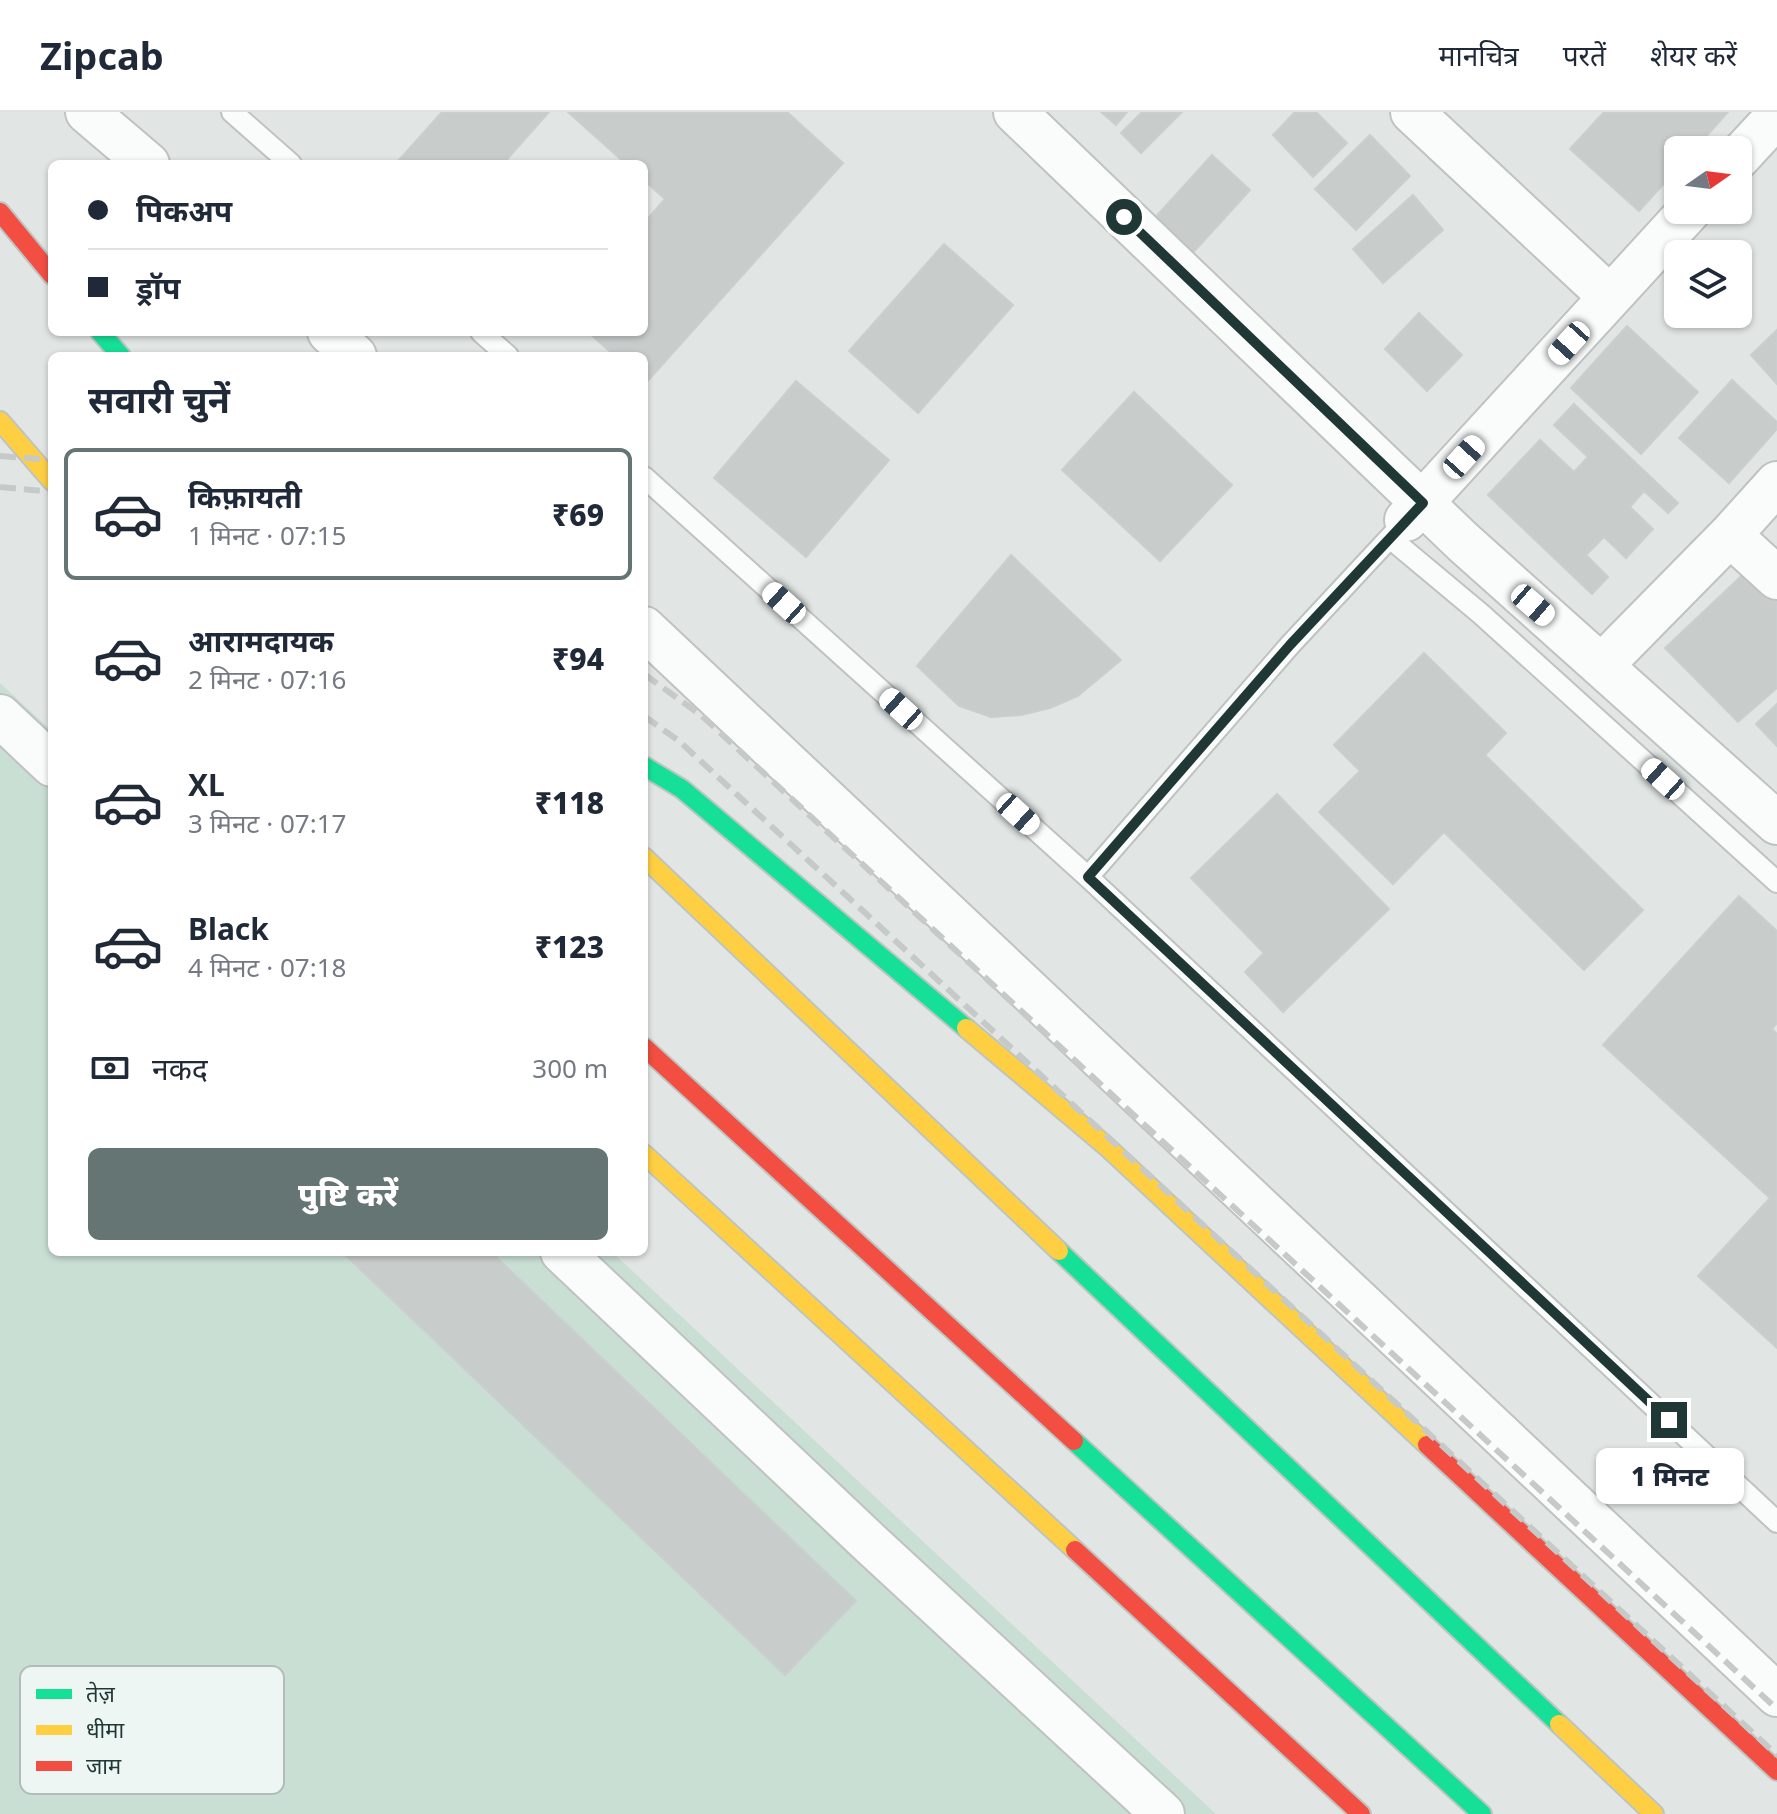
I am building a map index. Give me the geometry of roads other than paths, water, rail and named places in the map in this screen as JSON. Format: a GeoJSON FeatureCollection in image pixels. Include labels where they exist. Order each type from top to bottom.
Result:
{"type":"FeatureCollection","features":[{"type":"Feature","properties":{"kind":"street"},"geometry":{"type":"LineString","coordinates":[[87,112],[143,160]]}},
{"type":"Feature","properties":{"kind":"street"},"geometry":{"type":"LineString","coordinates":[[1015,112],[1406,520],[1510,585],[1777,823]]}},
{"type":"Feature","properties":{"kind":"street"},"geometry":{"type":"LineString","coordinates":[[1412,112],[1610,297]]}},
{"type":"Feature","properties":{"kind":"street"},"geometry":{"type":"LineString","coordinates":[[1752,143],[1777,116]]}},
{"type":"Feature","properties":{"kind":"street"},"geometry":{"type":"LineString","coordinates":[[0,212],[48,270]]}},
{"type":"Feature","properties":{"kind":"street"},"geometry":{"type":"LineString","coordinates":[[1406,520],[1677,224]]}},
{"type":"Feature","properties":{"kind":"street"},"geometry":{"type":"LineString","coordinates":[[104,336],[118,352]]}},
{"type":"Feature","properties":{"kind":"street"},"geometry":{"type":"LineString","coordinates":[[333,336],[351,352]]}},
{"type":"Feature","properties":{"kind":"street"},"geometry":{"type":"LineString","coordinates":[[0,421],[48,476]]}},
{"type":"Feature","properties":{"kind":"street"},"geometry":{"type":"LineString","coordinates":[[1602,665],[1777,483]]}},
{"type":"Feature","properties":{"kind":"street"},"geometry":{"type":"LineString","coordinates":[[1730,535],[1777,578]]}},
{"type":"Feature","properties":{"kind":"street"},"geometry":{"type":"LineString","coordinates":[[648,632],[1777,1695]]}},
{"type":"Feature","properties":{"kind":"street"},"geometry":{"type":"LineString","coordinates":[[0,716],[48,761]]}},
{"type":"Feature","properties":{"kind":"street"},"geometry":{"type":"LineString","coordinates":[[648,768],[682,789],[1106,1146],[1777,1771]]}},
{"type":"Feature","properties":{"kind":"street"},"geometry":{"type":"LineString","coordinates":[[648,861],[1654,1814]]}},
{"type":"Feature","properties":{"kind":"street"},"geometry":{"type":"LineString","coordinates":[[648,1051],[1482,1814]]}},
{"type":"Feature","properties":{"kind":"street"},"geometry":{"type":"LineString","coordinates":[[648,1158],[1361,1814]]}},
{"type":"Feature","properties":{"kind":"street"},"geometry":{"type":"LineString","coordinates":[[566,1256],[1163,1814]]}},
{"type":"Feature","properties":{"kind":"lane"},"geometry":{"type":"LineString","coordinates":[[232,112],[286,160]]}},
{"type":"Feature","properties":{"kind":"lane"},"geometry":{"type":"LineString","coordinates":[[486,336],[504,352]]}},
{"type":"Feature","properties":{"kind":"lane"},"geometry":{"type":"LineString","coordinates":[[648,481],[1088,877],[1777,1522]]}},
{"type":"Feature","properties":{"kind":"lane"},"geometry":{"type":"LineString","coordinates":[[1088,877],[1290,645],[1406,520],[1481,614],[1777,882]]}},
{"type":"Feature","properties":{"kind":"railway"},"geometry":{"type":"LineString","coordinates":[[0,456],[48,460]]}},
{"type":"Feature","properties":{"kind":"railway"},"geometry":{"type":"LineString","coordinates":[[0,487],[48,492]]}},
{"type":"Feature","properties":{"kind":"railway"},"geometry":{"type":"LineString","coordinates":[[648,677],[702,716],[1777,1709]]}},
{"type":"Feature","properties":{"kind":"railway"},"geometry":{"type":"LineString","coordinates":[[648,719],[679,741],[1777,1755]]}}]}
